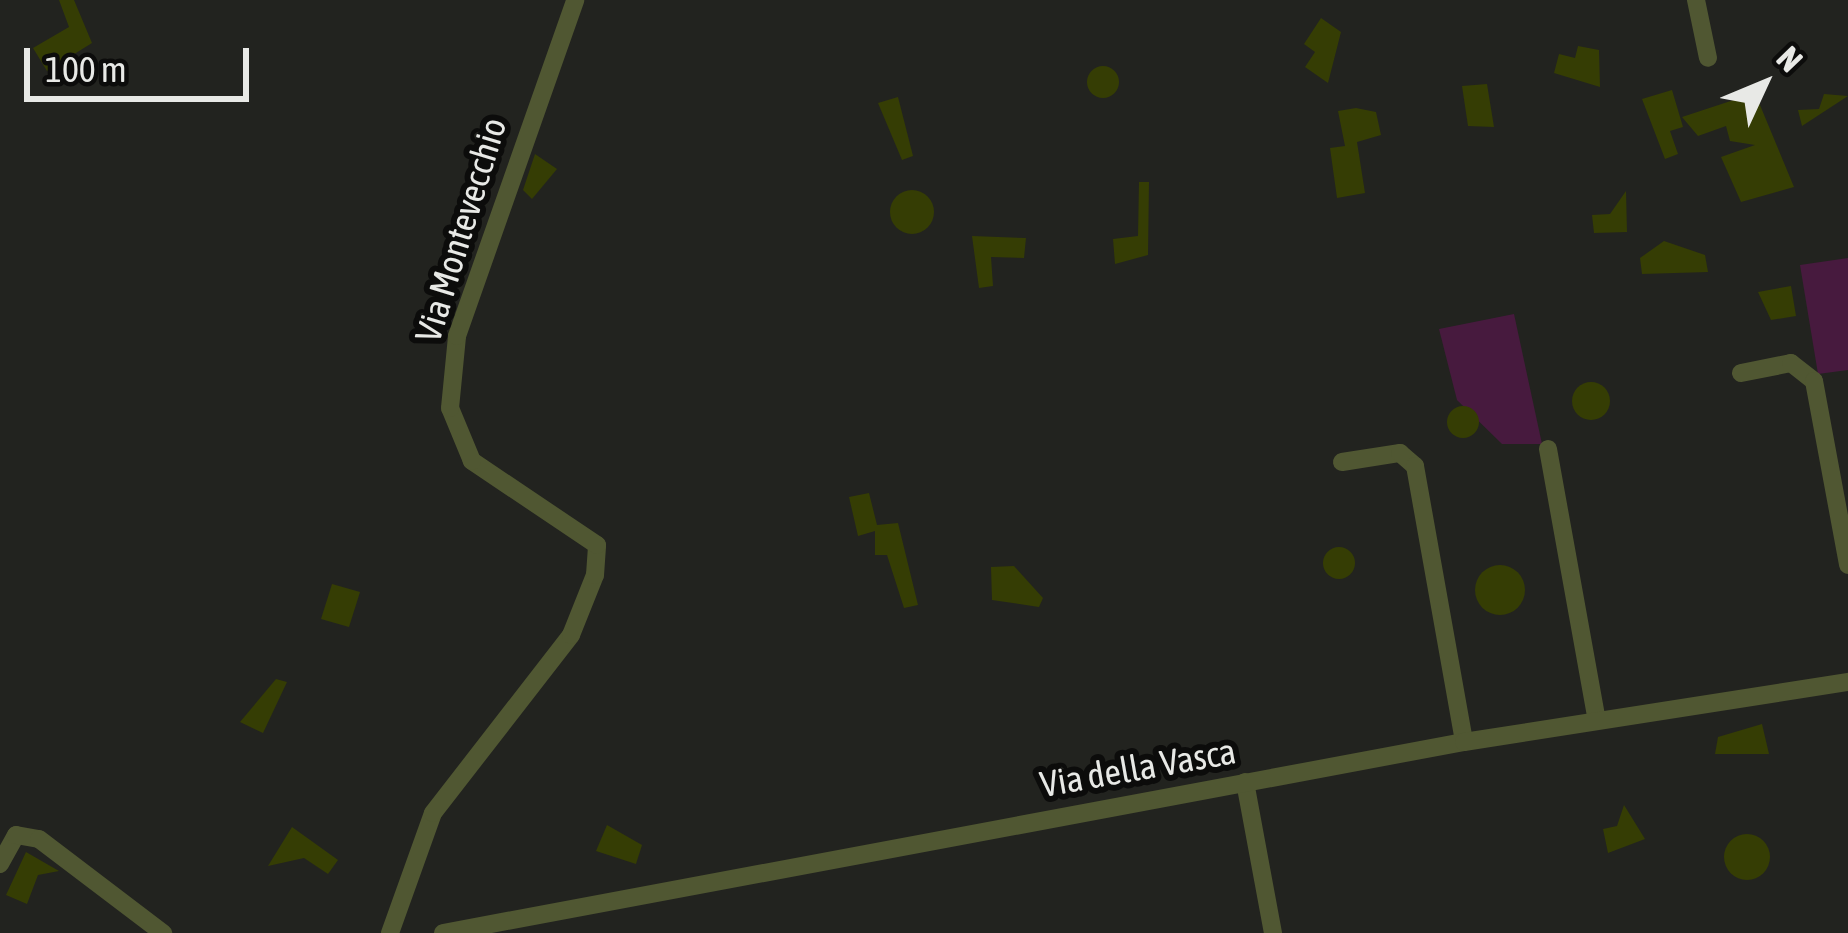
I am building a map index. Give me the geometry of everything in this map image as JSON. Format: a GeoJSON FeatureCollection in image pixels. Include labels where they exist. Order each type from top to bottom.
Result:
{"type":"FeatureCollection","features":[{"type":"Feature","properties":{"kind":"street","name":"Via Montevecchio"},"geometry":{"type":"LineString","coordinates":[[390,933],[433,814],[571,635],[595,575],[597,545],[472,461],[450,408],[457,337],[575,0]]}},
{"type":"Feature","properties":{"kind":"street"},"geometry":{"type":"LineString","coordinates":[[1696,0],[1708,58]]}},
{"type":"Feature","properties":{"kind":"street"},"geometry":{"type":"LineString","coordinates":[[1741,373],[1791,363],[1814,381],[1848,566]]}},
{"type":"Feature","properties":{"kind":"street"},"geometry":{"type":"LineString","coordinates":[[1547,449],[1598,721]]}},
{"type":"Feature","properties":{"kind":"street"},"geometry":{"type":"LineString","coordinates":[[1342,462],[1400,453],[1415,466],[1464,742]]}},
{"type":"Feature","properties":{"kind":"street","name":"Via della Vasca"},"geometry":{"type":"LineString","coordinates":[[443,933],[1464,742],[1848,682]]}},
{"type":"Feature","properties":{"kind":"street"},"geometry":{"type":"LineString","coordinates":[[1245,782],[1273,933]]}},
{"type":"Feature","properties":{"kind":"street"},"geometry":{"type":"LineString","coordinates":[[0,864],[16,835],[39,839],[163,933]]}},
{"type":"Feature","properties":{"kind":"shaded area"},"geometry":{"type":"Polygon","coordinates":[[[1848,258],[1848,370],[1818,374],[1800,265],[1848,258]]]}},
{"type":"Feature","properties":{"kind":"shaded area"},"geometry":{"type":"Polygon","coordinates":[[[1514,314],[1542,444],[1502,444],[1457,400],[1439,329],[1514,314]]]}},
{"type":"Feature","properties":{"kind":"building"},"geometry":{"type":"Polygon","coordinates":[[[59,0],[74,0],[92,43],[47,71],[33,48],[69,27],[59,0]]]}},
{"type":"Feature","properties":{"kind":"building"},"geometry":{"type":"Polygon","coordinates":[[[1321,18],[1341,32],[1328,83],[1305,67],[1315,52],[1304,44],[1321,18]]]}},
{"type":"Feature","properties":{"kind":"building"},"geometry":{"type":"Polygon","coordinates":[[[1578,46],[1599,50],[1600,87],[1554,73],[1559,54],[1575,58],[1578,46]]]}},
{"type":"Feature","properties":{"kind":"building"},"geometry":{"type":"Polygon","coordinates":[[[1103,66],[1114,71],[1119,82],[1114,93],[1103,98],[1092,93],[1087,82],[1092,71],[1103,66]]]}},
{"type":"Feature","properties":{"kind":"building"},"geometry":{"type":"Polygon","coordinates":[[[1487,84],[1494,127],[1468,126],[1462,86],[1487,84]]]}},
{"type":"Feature","properties":{"kind":"building"},"geometry":{"type":"Polygon","coordinates":[[[1672,90],[1683,127],[1670,131],[1678,154],[1665,159],[1642,99],[1672,90]]]}},
{"type":"Feature","properties":{"kind":"building"},"geometry":{"type":"Polygon","coordinates":[[[1755,93],[1794,187],[1741,202],[1721,157],[1755,145],[1730,141],[1726,126],[1698,136],[1682,117],[1755,93]]]}},
{"type":"Feature","properties":{"kind":"building"},"geometry":{"type":"Polygon","coordinates":[[[1824,94],[1848,96],[1802,126],[1798,110],[1819,109],[1824,94]]]}},
{"type":"Feature","properties":{"kind":"building"},"geometry":{"type":"Polygon","coordinates":[[[898,97],[913,156],[902,160],[878,103],[898,97]]]}},
{"type":"Feature","properties":{"kind":"building"},"geometry":{"type":"Polygon","coordinates":[[[1338,111],[1376,112],[1381,135],[1357,142],[1365,193],[1337,198],[1330,148],[1345,146],[1338,111]]]}},
{"type":"Feature","properties":{"kind":"building"},"geometry":{"type":"Polygon","coordinates":[[[535,154],[557,169],[532,199],[523,190],[535,154]]]}},
{"type":"Feature","properties":{"kind":"building"},"geometry":{"type":"Polygon","coordinates":[[[1139,182],[1149,182],[1148,255],[1115,264],[1113,239],[1138,236],[1139,182]]]}},
{"type":"Feature","properties":{"kind":"building"},"geometry":{"type":"Polygon","coordinates":[[[912,190],[928,196],[934,212],[928,228],[912,234],[896,228],[890,212],[896,196],[912,190]]]}},
{"type":"Feature","properties":{"kind":"building"},"geometry":{"type":"Polygon","coordinates":[[[1626,191],[1627,232],[1594,233],[1592,215],[1610,214],[1626,191]]]}},
{"type":"Feature","properties":{"kind":"building"},"geometry":{"type":"Polygon","coordinates":[[[972,236],[1026,238],[1024,258],[991,257],[993,286],[979,288],[972,236]]]}},
{"type":"Feature","properties":{"kind":"building"},"geometry":{"type":"Polygon","coordinates":[[[1664,241],[1705,255],[1708,272],[1642,274],[1640,258],[1664,241]]]}},
{"type":"Feature","properties":{"kind":"building"},"geometry":{"type":"Polygon","coordinates":[[[1791,286],[1796,316],[1771,320],[1758,292],[1791,286]]]}},
{"type":"Feature","properties":{"kind":"building"},"geometry":{"type":"Polygon","coordinates":[[[1591,382],[1605,387],[1610,401],[1605,415],[1591,420],[1577,415],[1572,401],[1577,387],[1591,382]]]}},
{"type":"Feature","properties":{"kind":"building"},"geometry":{"type":"Polygon","coordinates":[[[1463,406],[1474,411],[1479,422],[1474,433],[1463,438],[1452,433],[1447,422],[1452,411],[1463,406]]]}},
{"type":"Feature","properties":{"kind":"building"},"geometry":{"type":"Polygon","coordinates":[[[869,493],[877,525],[898,523],[918,605],[904,608],[887,555],[875,555],[875,531],[858,536],[849,497],[869,493]]]}},
{"type":"Feature","properties":{"kind":"building"},"geometry":{"type":"Polygon","coordinates":[[[1339,547],[1350,552],[1355,563],[1350,574],[1339,579],[1328,574],[1323,563],[1328,552],[1339,547]]]}},
{"type":"Feature","properties":{"kind":"building"},"geometry":{"type":"Polygon","coordinates":[[[1500,565],[1517,573],[1525,590],[1517,607],[1500,615],[1483,607],[1475,590],[1483,573],[1500,565]]]}},
{"type":"Feature","properties":{"kind":"building"},"geometry":{"type":"Polygon","coordinates":[[[1014,566],[1043,598],[1039,607],[992,600],[991,567],[1014,566]]]}},
{"type":"Feature","properties":{"kind":"building"},"geometry":{"type":"Polygon","coordinates":[[[332,584],[360,592],[349,627],[321,619],[332,584]]]}},
{"type":"Feature","properties":{"kind":"building"},"geometry":{"type":"Polygon","coordinates":[[[276,679],[287,682],[263,733],[240,722],[276,679]]]}},
{"type":"Feature","properties":{"kind":"building"},"geometry":{"type":"Polygon","coordinates":[[[1762,724],[1769,754],[1715,754],[1718,737],[1762,724]]]}},
{"type":"Feature","properties":{"kind":"building"},"geometry":{"type":"Polygon","coordinates":[[[1624,805],[1645,839],[1608,853],[1603,829],[1617,826],[1624,805]]]}},
{"type":"Feature","properties":{"kind":"building"},"geometry":{"type":"Polygon","coordinates":[[[607,825],[642,845],[636,864],[596,851],[607,825]]]}},
{"type":"Feature","properties":{"kind":"building"},"geometry":{"type":"Polygon","coordinates":[[[292,827],[338,860],[328,874],[304,858],[268,866],[292,827]]]}},
{"type":"Feature","properties":{"kind":"building"},"geometry":{"type":"Polygon","coordinates":[[[1747,834],[1763,841],[1770,857],[1763,873],[1747,880],[1731,873],[1724,857],[1731,841],[1747,834]]]}},
{"type":"Feature","properties":{"kind":"building"},"geometry":{"type":"Polygon","coordinates":[[[26,852],[59,871],[38,875],[27,904],[6,895],[26,852]]]}}]}
